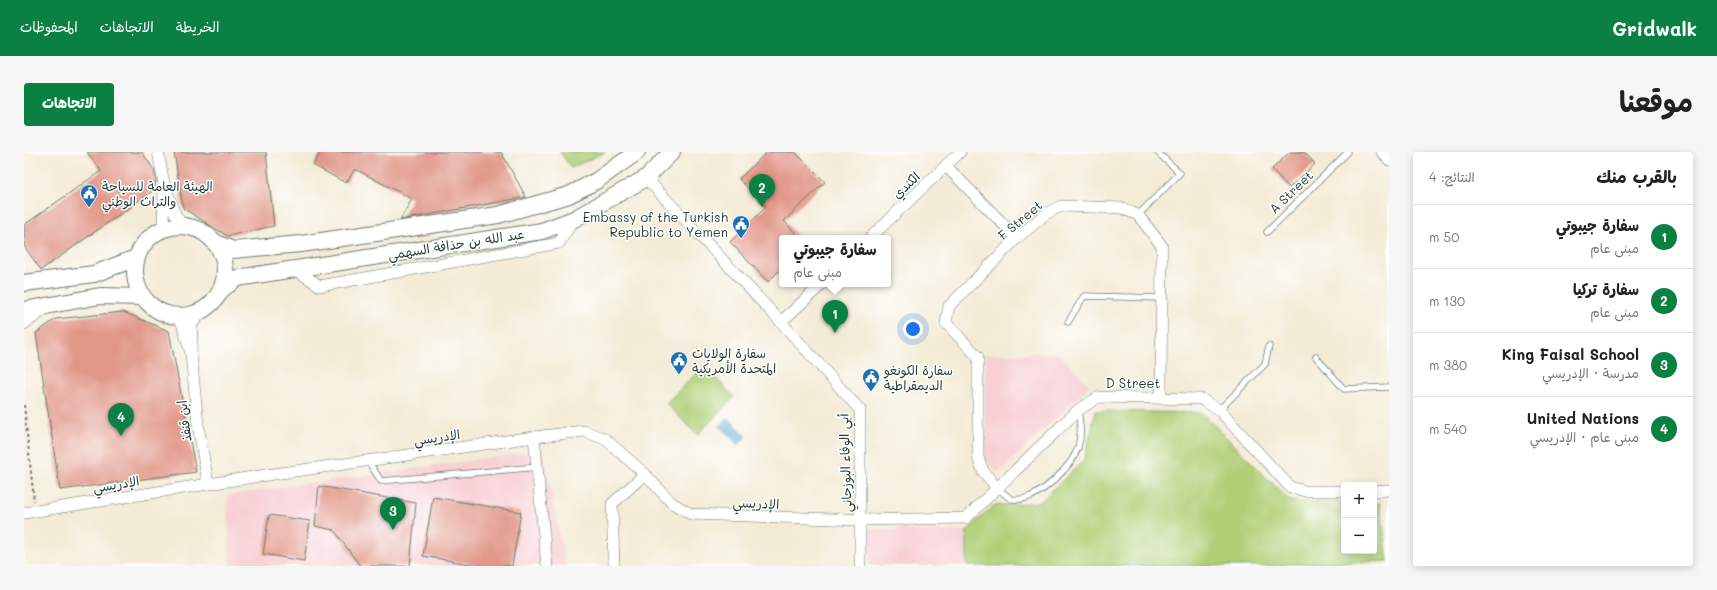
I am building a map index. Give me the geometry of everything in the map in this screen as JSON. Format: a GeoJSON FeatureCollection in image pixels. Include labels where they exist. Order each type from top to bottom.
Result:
{"type":"FeatureCollection","features":[{"type":"Feature","properties":{"kind":"street"},"geometry":{"type":"LineString","coordinates":[[158,152],[164,184],[175,214],[184,226]]}},
{"type":"Feature","properties":{"kind":"street","name":"عبد الله بن حذافة السهمي"},"geometry":{"type":"LineString","coordinates":[[214,242],[233,250],[301,244],[498,215],[569,195],[596,181],[637,152]]}},
{"type":"Feature","properties":{"kind":"street","name":"عبد الله بن حذافة السهمي"},"geometry":{"type":"LineString","coordinates":[[221,290],[237,278],[542,231],[574,219],[646,178],[672,152]]}},
{"type":"Feature","properties":{"kind":"street","name":"الكندي"},"geometry":{"type":"LineString","coordinates":[[873,235],[960,152]]}},
{"type":"Feature","properties":{"kind":"street"},"geometry":{"type":"LineString","coordinates":[[1382,152],[1389,160]]}},
{"type":"Feature","properties":{"kind":"street"},"geometry":{"type":"LineString","coordinates":[[946,166],[1017,238]]}},
{"type":"Feature","properties":{"kind":"street","name":"أبي الوفاء البوزجاني"},"geometry":{"type":"LineString","coordinates":[[646,178],[781,322],[860,410],[860,566]]}},
{"type":"Feature","properties":{"kind":"street"},"geometry":{"type":"LineString","coordinates":[[163,229],[164,184]]}},
{"type":"Feature","properties":{"kind":"street","name":"F Street"},"geometry":{"type":"LineString","coordinates":[[997,488],[983,471],[978,456],[978,357],[946,323],[949,306],[1017,238],[1047,213],[1061,206],[1122,208],[1138,215]]}},
{"type":"Feature","properties":{"kind":"street"},"geometry":{"type":"LineString","coordinates":[[1138,215],[1162,246],[1161,397]]}},
{"type":"Feature","properties":{"kind":"street"},"geometry":{"type":"LineString","coordinates":[[191,354],[192,324],[202,311],[213,302],[221,290],[224,278],[224,265],[221,253],[214,242],[206,234],[184,226],[163,229],[152,236],[142,246],[136,258],[135,278],[142,297],[152,307],[163,314],[176,317],[190,316],[202,311]]}},
{"type":"Feature","properties":{"kind":"street"},"geometry":{"type":"LineString","coordinates":[[24,283],[94,274],[136,258]]}},
{"type":"Feature","properties":{"kind":"street"},"geometry":{"type":"LineString","coordinates":[[781,322],[819,287]]}},
{"type":"Feature","properties":{"kind":"street"},"geometry":{"type":"LineString","coordinates":[[24,310],[100,296],[142,297]]}},
{"type":"Feature","properties":{"kind":"street"},"geometry":{"type":"LineString","coordinates":[[24,324],[50,306]]}},
{"type":"Feature","properties":{"kind":"street"},"geometry":{"type":"LineString","coordinates":[[176,317],[182,323],[191,354]]}},
{"type":"Feature","properties":{"kind":"street","name":"ابن قنفذ"},"geometry":{"type":"LineString","coordinates":[[191,354],[198,425],[208,484]]}},
{"type":"Feature","properties":{"kind":"street","name":"D Street"},"geometry":{"type":"LineString","coordinates":[[861,520],[966,518],[1078,410],[1099,397],[1161,397],[1201,399],[1219,410],[1290,487],[1305,491],[1341,491]]}},
{"type":"Feature","properties":{"kind":"street","name":"الإدريسي"},"geometry":{"type":"LineString","coordinates":[[29,512],[208,484],[584,431],[605,439],[645,474],[672,503],[691,514],[861,520]]}},
{"type":"Feature","properties":{"kind":"street"},"geometry":{"type":"LineString","coordinates":[[534,437],[547,566]]}},
{"type":"Feature","properties":{"kind":"street"},"geometry":{"type":"LineString","coordinates":[[614,566],[612,504],[645,474]]}},
{"type":"Feature","properties":{"kind":"street"},"geometry":{"type":"LineString","coordinates":[[1377,490],[1389,490]]}},
{"type":"Feature","properties":{"kind":"lane"},"geometry":{"type":"LineString","coordinates":[[1138,215],[1180,173],[1157,152]]}},
{"type":"Feature","properties":{"kind":"lane","name":"A Street"},"geometry":{"type":"LineString","coordinates":[[1267,232],[1348,152]]}},
{"type":"Feature","properties":{"kind":"lane"},"geometry":{"type":"LineString","coordinates":[[1068,322],[1084,296],[1162,298]]}},
{"type":"Feature","properties":{"kind":"lane"},"geometry":{"type":"LineString","coordinates":[[1219,410],[1265,364],[1269,346]]}},
{"type":"Feature","properties":{"kind":"lane"},"geometry":{"type":"LineString","coordinates":[[1316,358],[1344,389],[1389,387]]}},
{"type":"Feature","properties":{"kind":"lane"},"geometry":{"type":"LineString","coordinates":[[997,488],[1011,500],[1026,498],[1043,490],[1068,465],[1078,448],[1081,430],[1078,410]]}},
{"type":"Feature","properties":{"kind":"lane"},"geometry":{"type":"LineString","coordinates":[[368,461],[381,481],[538,467]]}},
{"type":"Feature","properties":{"kind":"path"},"geometry":{"type":"LineString","coordinates":[[24,405],[29,512]]}},
{"type":"Feature","properties":{"kind":"shaded area"},"geometry":{"type":"Polygon","coordinates":[[[1058,353],[1090,386],[998,473],[985,458],[986,354],[1058,353]]]}},
{"type":"Feature","properties":{"kind":"shaded area"},"geometry":{"type":"Polygon","coordinates":[[[543,450],[565,566],[230,566],[227,495],[543,450]]]}},
{"type":"Feature","properties":{"kind":"shaded area"},"geometry":{"type":"Polygon","coordinates":[[[869,529],[967,531],[967,566],[869,566],[869,529]]]}},
{"type":"Feature","properties":{"kind":"green space"},"geometry":{"type":"Polygon","coordinates":[[[560,152],[605,152],[571,168],[560,152]]]}},
{"type":"Feature","properties":{"kind":"green space"},"geometry":{"type":"Polygon","coordinates":[[[704,366],[734,397],[697,435],[666,403],[704,366]]]}},
{"type":"Feature","properties":{"kind":"green space"},"geometry":{"type":"Polygon","coordinates":[[[1096,411],[1202,413],[1290,501],[1341,502],[1341,554],[1377,554],[1377,503],[1380,503],[1388,561],[1284,564],[1284,566],[967,566],[967,531],[993,506],[1040,502],[1084,460],[1096,411]]]}},
{"type":"Feature","properties":{"kind":"water"},"geometry":{"type":"Polygon","coordinates":[[[728,418],[747,436],[738,445],[719,426],[728,418]]]}},
{"type":"Feature","properties":{"kind":"building","name":"الهيئة العامة للسياحة والتراث الوطني"},"geometry":{"type":"Polygon","coordinates":[[[87,152],[142,152],[154,170],[156,181],[154,190],[41,270],[24,246],[24,225],[101,171],[87,152]]]}},
{"type":"Feature","properties":{"kind":"building"},"geometry":{"type":"Polygon","coordinates":[[[174,152],[266,152],[274,226],[227,236],[183,208],[174,152]]]}},
{"type":"Feature","properties":{"kind":"building"},"geometry":{"type":"Polygon","coordinates":[[[321,152],[501,152],[526,197],[400,220],[412,199],[355,169],[346,183],[313,165],[321,152]]]}},
{"type":"Feature","properties":{"kind":"building"},"geometry":{"type":"Polygon","coordinates":[[[767,152],[795,152],[825,182],[784,221],[797,235],[779,235],[779,271],[768,282],[730,242],[766,207],[739,179],[767,152]]]}},
{"type":"Feature","properties":{"kind":"building"},"geometry":{"type":"Polygon","coordinates":[[[1290,152],[1304,152],[1315,164],[1289,188],[1272,169],[1290,152]]]}},
{"type":"Feature","properties":{"kind":"building"},"geometry":{"type":"Polygon","coordinates":[[[123,312],[169,331],[196,472],[60,490],[36,333],[56,319],[123,312]]]}},
{"type":"Feature","properties":{"kind":"building"},"geometry":{"type":"Polygon","coordinates":[[[319,486],[416,503],[410,566],[360,566],[334,530],[315,526],[319,486]]]}},
{"type":"Feature","properties":{"kind":"building"},"geometry":{"type":"Polygon","coordinates":[[[433,497],[521,512],[512,566],[481,566],[423,556],[433,497]]]}},
{"type":"Feature","properties":{"kind":"building"},"geometry":{"type":"Polygon","coordinates":[[[269,515],[310,521],[304,561],[263,554],[269,515]]]}},
{"type":"Feature","properties":{"kind":"place","name":"سفارة تركيا"},"geometry":{"type":"Point","coordinates":[762,207]}},
{"type":"Feature","properties":{"kind":"place","name":"الهيئة العامة للسياحة والتراث الوطني"},"geometry":{"type":"Point","coordinates":[89,208]}},
{"type":"Feature","properties":{"kind":"place","name":"Embassy of the Turkish Republic to Yemen"},"geometry":{"type":"Point","coordinates":[741,239]}},
{"type":"Feature","properties":{"kind":"place","name":"سفارة جيبوتي"},"geometry":{"type":"Point","coordinates":[835,333]}},
{"type":"Feature","properties":{"kind":"place","name":"سفارة الولايات المتحدة الأمريكية"},"geometry":{"type":"Point","coordinates":[679,375]}},
{"type":"Feature","properties":{"kind":"place","name":"سفارة الكونغو الديمقراطية"},"geometry":{"type":"Point","coordinates":[871,392]}},
{"type":"Feature","properties":{"kind":"place","name":"United Nations"},"geometry":{"type":"Point","coordinates":[121,436]}},
{"type":"Feature","properties":{"kind":"place","name":"King Faisal School"},"geometry":{"type":"Point","coordinates":[393,530]}}]}
